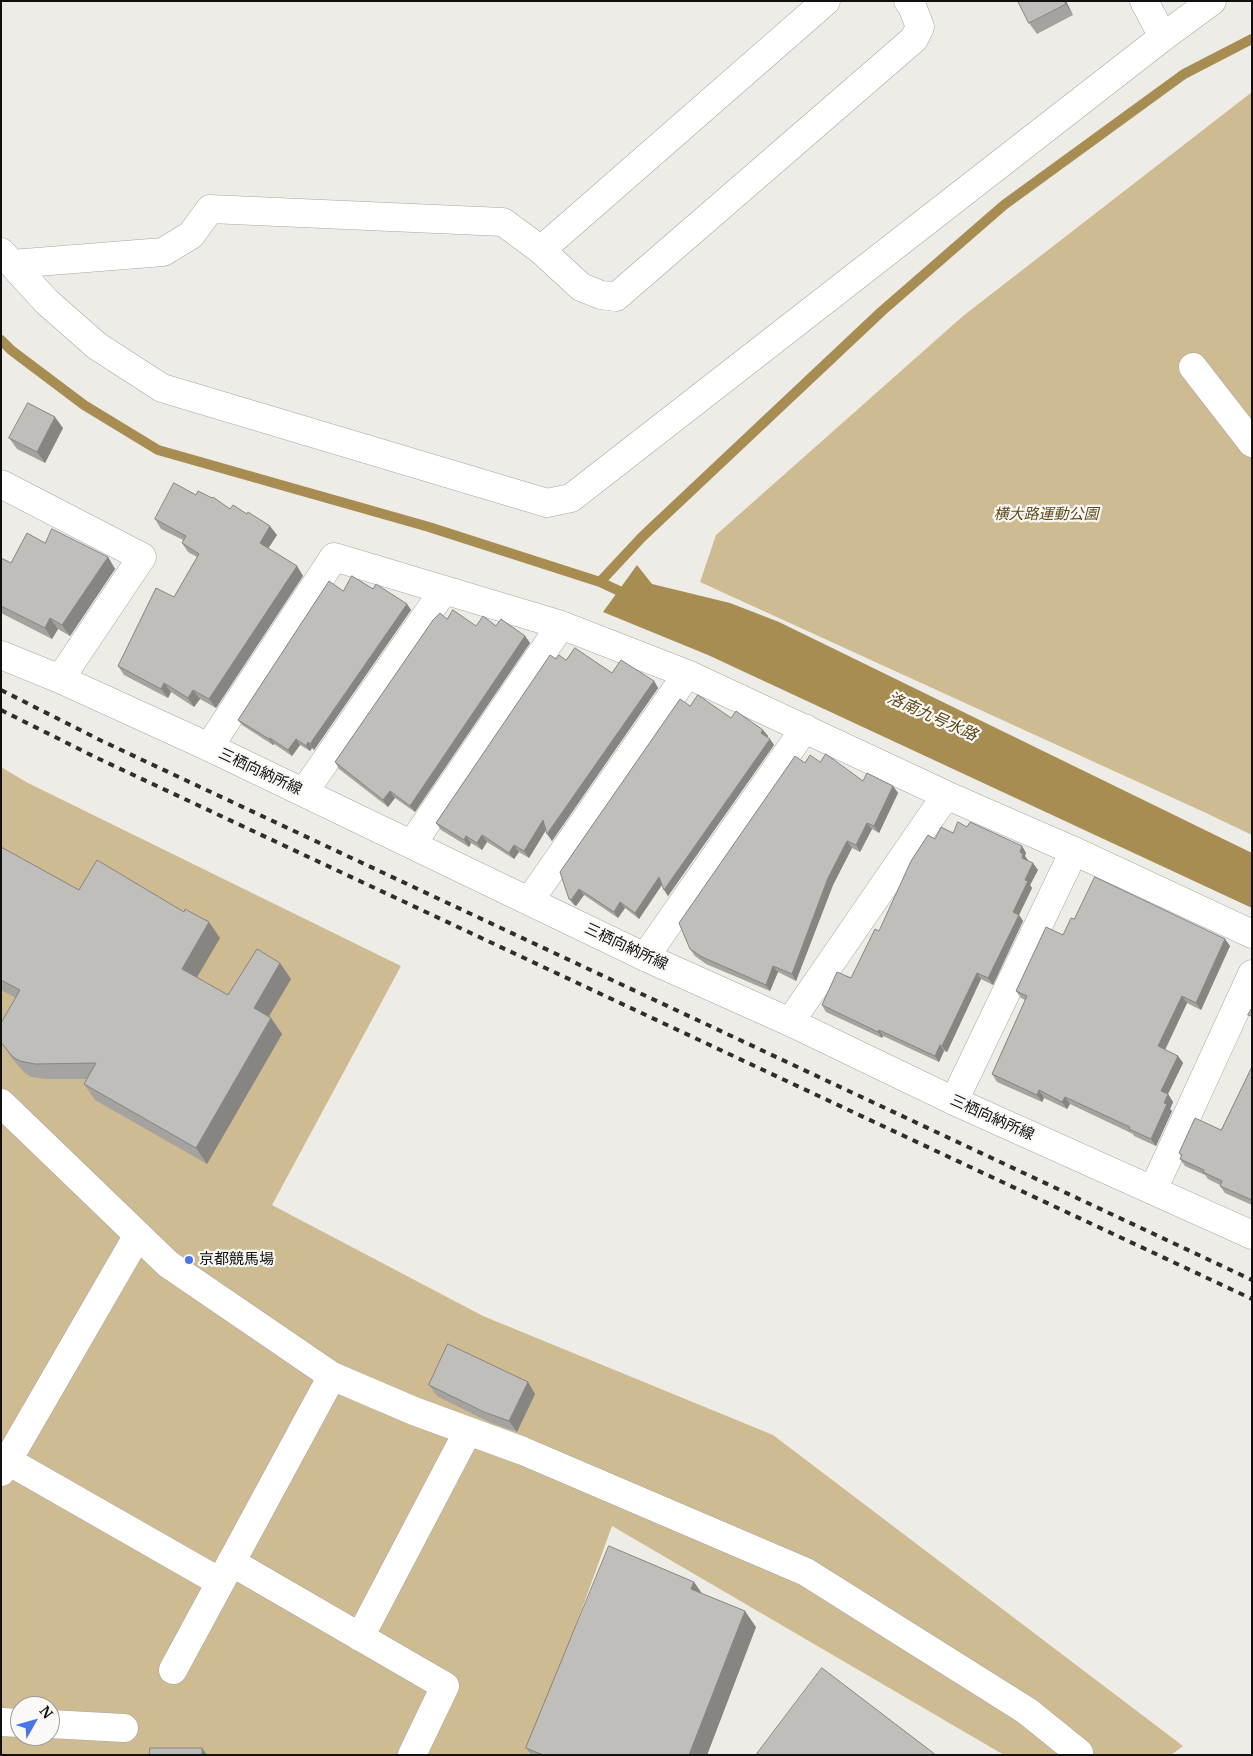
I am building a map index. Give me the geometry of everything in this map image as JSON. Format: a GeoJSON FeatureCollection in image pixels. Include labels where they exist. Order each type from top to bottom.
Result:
{"type":"FeatureCollection","features":[{"type":"Feature","properties":{"kind":"street"},"geometry":{"type":"LineString","coordinates":[[541,250],[826,1]]}},
{"type":"Feature","properties":{"kind":"street"},"geometry":{"type":"LineString","coordinates":[[7,258],[163,252],[191,235],[210,209],[503,222],[541,250],[581,286],[600,295],[616,297],[914,39],[920,27],[912,6],[908,1]]}},
{"type":"Feature","properties":{"kind":"street"},"geometry":{"type":"LineString","coordinates":[[1144,1],[1163,37]]}},
{"type":"Feature","properties":{"kind":"street"},"geometry":{"type":"LineString","coordinates":[[7,258],[47,302],[97,346],[162,388],[547,503],[571,498],[1163,37],[1212,1]]}},
{"type":"Feature","properties":{"kind":"street"},"geometry":{"type":"LineString","coordinates":[[1192,367],[1252,443]]}},
{"type":"Feature","properties":{"kind":"street"},"geometry":{"type":"LineString","coordinates":[[1,484],[142,557],[60,679]]}},
{"type":"Feature","properties":{"kind":"street"},"geometry":{"type":"LineString","coordinates":[[209,747],[334,557],[561,626],[687,674],[946,795],[1074,851],[1252,934]]}},
{"type":"Feature","properties":{"kind":"street"},"geometry":{"type":"LineString","coordinates":[[304,792],[444,590]]}},
{"type":"Feature","properties":{"kind":"street"},"geometry":{"type":"LineString","coordinates":[[412,844],[561,626]]}},
{"type":"Feature","properties":{"kind":"street","name":"三栖向納所線"},"geometry":{"type":"LineString","coordinates":[[1,655],[60,679],[209,747],[645,957],[790,1022],[954,1101],[1252,1235]]}},
{"type":"Feature","properties":{"kind":"street"},"geometry":{"type":"LineString","coordinates":[[530,900],[687,674]]}},
{"type":"Feature","properties":{"kind":"street"},"geometry":{"type":"LineString","coordinates":[[645,957],[805,728]]}},
{"type":"Feature","properties":{"kind":"street"},"geometry":{"type":"LineString","coordinates":[[790,1022],[946,795]]}},
{"type":"Feature","properties":{"kind":"street"},"geometry":{"type":"LineString","coordinates":[[954,1101],[1074,851]]}},
{"type":"Feature","properties":{"kind":"street"},"geometry":{"type":"LineString","coordinates":[[1153,1190],[1252,974]]}},
{"type":"Feature","properties":{"kind":"street"},"geometry":{"type":"LineString","coordinates":[[1,1103],[168,1264],[332,1376],[414,1411],[523,1451],[806,1572],[1027,1711],[1079,1753]]}},
{"type":"Feature","properties":{"kind":"street"},"geometry":{"type":"LineString","coordinates":[[138,1235],[3,1463],[360,1637],[446,1686],[412,1755]]}},
{"type":"Feature","properties":{"kind":"street"},"geometry":{"type":"LineString","coordinates":[[173,1670],[332,1376]]}},
{"type":"Feature","properties":{"kind":"street"},"geometry":{"type":"LineString","coordinates":[[360,1637],[468,1431]]}},
{"type":"Feature","properties":{"kind":"street"},"geometry":{"type":"LineString","coordinates":[[60,1725],[124,1728]]}},
{"type":"Feature","properties":{"kind":"green space","name":"横大路運動公園"},"geometry":{"type":"Polygon","coordinates":[[[1252,92],[1252,835],[700,582],[716,535],[963,316],[1252,92]]]}},
{"type":"Feature","properties":{"kind":"green space","name":"京都競馬場"},"geometry":{"type":"Polygon","coordinates":[[[1,767],[28,783],[401,966],[272,1205],[483,1316],[773,1435],[1183,1746],[1171,1755],[1004,1755],[612,1526],[529,1755],[1,1755],[1,767]]]}},
{"type":"Feature","properties":{"kind":"water","name":"洛南九号水路"},"geometry":{"type":"Polygon","coordinates":[[[637,565],[652,584],[730,603],[779,622],[1252,853],[1252,908],[708,655],[603,612],[637,565]]]}},
{"type":"Feature","properties":{"kind":"building"},"geometry":{"type":"Polygon","coordinates":[[[1018,1],[1064,1],[1066,4],[1029,23],[1018,1]]]}},
{"type":"Feature","properties":{"kind":"building"},"geometry":{"type":"Polygon","coordinates":[[[28,403],[55,417],[37,452],[9,438],[28,403]]]}},
{"type":"Feature","properties":{"kind":"building"},"geometry":{"type":"Polygon","coordinates":[[[174,483],[196,495],[198,491],[213,497],[230,509],[233,505],[270,526],[260,543],[297,566],[209,699],[193,690],[188,698],[164,683],[161,689],[118,666],[156,588],[174,597],[199,554],[182,543],[186,536],[155,519],[174,483]]]}},
{"type":"Feature","properties":{"kind":"building"},"geometry":{"type":"Polygon","coordinates":[[[52,529],[108,557],[62,625],[50,618],[45,628],[1,606],[1,558],[11,563],[27,533],[45,543],[52,529]]]}},
{"type":"Feature","properties":{"kind":"building"},"geometry":{"type":"Polygon","coordinates":[[[352,576],[373,589],[376,584],[407,604],[310,744],[308,742],[306,746],[296,739],[288,750],[238,720],[329,581],[343,591],[352,576]]]}},
{"type":"Feature","properties":{"kind":"building"},"geometry":{"type":"Polygon","coordinates":[[[453,610],[476,626],[483,616],[496,626],[501,619],[525,636],[410,806],[390,791],[383,800],[335,762],[433,620],[440,613],[447,619],[453,610]]]}},
{"type":"Feature","properties":{"kind":"building"},"geometry":{"type":"Polygon","coordinates":[[[575,648],[612,673],[621,660],[654,681],[547,834],[543,820],[524,851],[514,845],[509,853],[482,835],[477,843],[466,836],[464,840],[436,823],[550,655],[556,659],[559,655],[566,660],[575,648]]]}},
{"type":"Feature","properties":{"kind":"building"},"geometry":{"type":"Polygon","coordinates":[[[698,695],[731,718],[736,711],[763,730],[761,733],[770,739],[664,890],[659,877],[635,913],[620,902],[614,912],[579,889],[571,900],[569,899],[560,872],[680,699],[690,706],[698,695]]]}},
{"type":"Feature","properties":{"kind":"building"},"geometry":{"type":"Polygon","coordinates":[[[826,754],[863,781],[867,773],[893,786],[874,826],[867,823],[856,845],[847,841],[828,878],[792,974],[773,966],[766,985],[702,957],[690,949],[679,923],[795,756],[805,763],[810,755],[820,762],[826,754]]]}},
{"type":"Feature","properties":{"kind":"building"},"geometry":{"type":"Polygon","coordinates":[[[958,822],[967,827],[970,822],[1022,846],[1020,852],[1023,854],[1022,858],[1033,863],[1025,880],[1028,881],[1013,912],[1019,915],[988,978],[977,973],[942,1046],[940,1045],[935,1056],[879,1030],[878,1032],[822,1005],[837,972],[851,978],[875,929],[879,931],[911,861],[928,835],[935,839],[941,827],[953,833],[958,822]]]}},
{"type":"Feature","properties":{"kind":"building"},"geometry":{"type":"Polygon","coordinates":[[[1,847],[79,890],[97,860],[184,912],[185,909],[209,922],[182,969],[228,995],[257,949],[280,963],[254,1008],[271,1018],[196,1148],[84,1084],[96,1063],[35,1064],[20,1061],[13,1057],[1,1042],[1,1023],[20,990],[1,980],[1,847]]]}},
{"type":"Feature","properties":{"kind":"building"},"geometry":{"type":"Polygon","coordinates":[[[1095,877],[1225,939],[1196,1003],[1182,996],[1158,1046],[1178,1056],[1161,1091],[1168,1094],[1164,1103],[1167,1104],[1151,1139],[1129,1129],[1130,1127],[1065,1097],[1062,1102],[1039,1090],[1037,1095],[992,1074],[1027,996],[1016,991],[1046,927],[1063,935],[1071,918],[1074,919],[1095,877]]]}},
{"type":"Feature","properties":{"kind":"building"},"geometry":{"type":"Polygon","coordinates":[[[1252,1008],[1252,1016],[1248,1015],[1252,1008]]]}},
{"type":"Feature","properties":{"kind":"building"},"geometry":{"type":"Polygon","coordinates":[[[1252,1067],[1252,1200],[1220,1186],[1222,1181],[1180,1159],[1182,1155],[1179,1153],[1195,1118],[1221,1130],[1252,1067]]]}},
{"type":"Feature","properties":{"kind":"building"},"geometry":{"type":"Polygon","coordinates":[[[448,1344],[528,1382],[509,1421],[484,1412],[429,1385],[448,1344]]]}},
{"type":"Feature","properties":{"kind":"building"},"geometry":{"type":"Polygon","coordinates":[[[609,1546],[694,1582],[691,1589],[745,1611],[689,1755],[543,1755],[526,1748],[609,1546]]]}},
{"type":"Feature","properties":{"kind":"building"},"geometry":{"type":"Polygon","coordinates":[[[822,1668],[936,1755],[756,1755],[822,1668]]]}},
{"type":"Feature","properties":{"kind":"building"},"geometry":{"type":"Polygon","coordinates":[[[150,1748],[202,1748],[202,1755],[150,1755],[150,1748]]]}},
{"type":"Feature","properties":{"kind":"waterway"},"geometry":{"type":"LineString","coordinates":[[600,582],[642,537],[882,311],[1004,205],[1184,74],[1252,39]]}},
{"type":"Feature","properties":{"kind":"waterway"},"geometry":{"type":"LineString","coordinates":[[1,340],[11,350],[84,405],[158,450],[429,527],[600,582],[630,596]]}},
{"type":"Feature","properties":{"kind":"railway"},"geometry":{"type":"LineString","coordinates":[[1,690],[102,741],[1252,1280]]}},
{"type":"Feature","properties":{"kind":"railway"},"geometry":{"type":"LineString","coordinates":[[1,710],[95,757],[1252,1299]]}},
{"type":"Feature","properties":{"kind":"place","name":"京都競馬場"},"geometry":{"type":"Point","coordinates":[189,1260]}}]}
